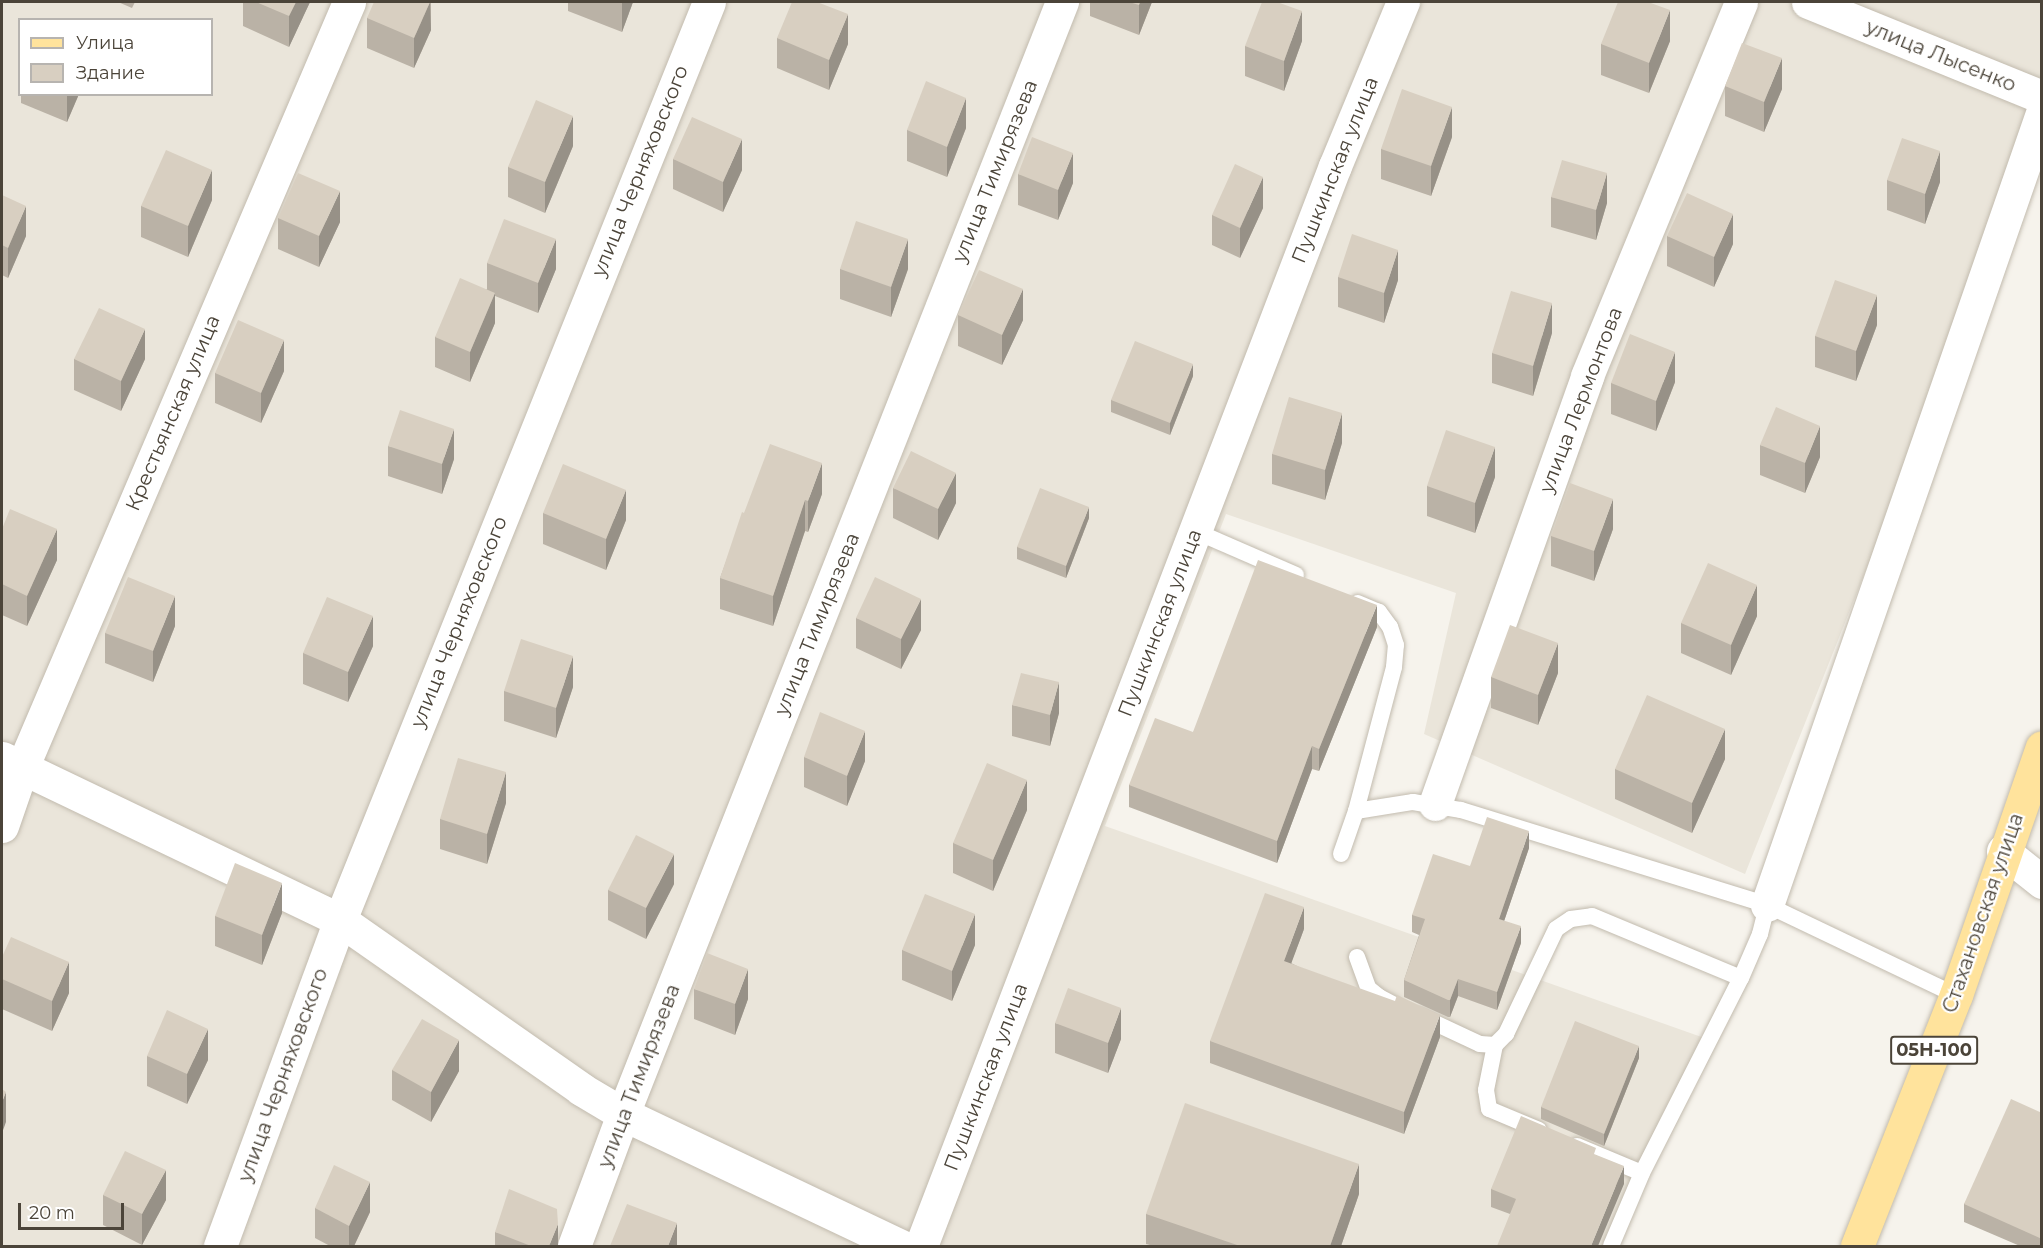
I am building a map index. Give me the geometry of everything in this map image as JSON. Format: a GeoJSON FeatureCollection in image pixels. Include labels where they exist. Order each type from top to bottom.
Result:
{"type":"FeatureCollection","features":[{"type":"Feature","properties":{"kind":"main road","name":"Стахановская улица"},"geometry":{"type":"LineString","coordinates":[[1857,1246],[1956,995],[2003,851],[2042,747]]}},
{"type":"Feature","properties":{"kind":"street","name":"Крестьянская улица"},"geometry":{"type":"LineString","coordinates":[[2,826],[12,763],[349,2]]}},
{"type":"Feature","properties":{"kind":"street","name":"улица Черняховского"},"geometry":{"type":"LineString","coordinates":[[220,1246],[340,920],[709,2]]}},
{"type":"Feature","properties":{"kind":"street","name":"улица Тимирязева"},"geometry":{"type":"LineString","coordinates":[[574,1246],[623,1114],[1062,2]]}},
{"type":"Feature","properties":{"kind":"street","name":"Пушкинская улица"},"geometry":{"type":"LineString","coordinates":[[921,1246],[1335,166],[1403,2]]}},
{"type":"Feature","properties":{"kind":"street","name":"улица Лермонтова"},"geometry":{"type":"LineString","coordinates":[[1435,804],[1587,376],[1741,2]]}},
{"type":"Feature","properties":{"kind":"street","name":"улица Лысенко"},"geometry":{"type":"LineString","coordinates":[[1808,2],[2042,97]]}},
{"type":"Feature","properties":{"kind":"street"},"geometry":{"type":"LineString","coordinates":[[1767,905],[2042,113]]}},
{"type":"Feature","properties":{"kind":"street"},"geometry":{"type":"LineString","coordinates":[[12,763],[340,920],[581,1089],[623,1114],[901,1246]]}},
{"type":"Feature","properties":{"kind":"street"},"geometry":{"type":"LineString","coordinates":[[2003,851],[2042,882]]}},
{"type":"Feature","properties":{"kind":"lane"},"geometry":{"type":"LineString","coordinates":[[1195,531],[1314,583]]}},
{"type":"Feature","properties":{"kind":"lane"},"geometry":{"type":"LineString","coordinates":[[1341,854],[1356,811],[1394,667],[1396,645],[1390,627],[1380,612],[1347,598]]}},
{"type":"Feature","properties":{"kind":"lane"},"geometry":{"type":"LineString","coordinates":[[1356,811],[1413,802],[1461,810],[1767,905],[1956,995]]}},
{"type":"Feature","properties":{"kind":"lane"},"geometry":{"type":"LineString","coordinates":[[1611,1246],[1642,1173],[1741,978],[1760,934],[1767,905]]}},
{"type":"Feature","properties":{"kind":"lane"},"geometry":{"type":"LineString","coordinates":[[1642,1173],[1489,1109],[1486,1090],[1495,1045],[1506,1034],[1556,929],[1572,919],[1592,916],[1741,978]]}},
{"type":"Feature","properties":{"kind":"lane"},"geometry":{"type":"LineString","coordinates":[[1357,957],[1368,988],[1379,997],[1480,1044],[1495,1045]]}},
{"type":"Feature","properties":{"kind":"shaded area"},"geometry":{"type":"Polygon","coordinates":[[[2,2],[2041,2],[2041,130],[1745,874],[1424,734],[1456,593],[1226,514],[1105,826],[1710,1040],[1618,1246],[2,1246],[2,2]]]}},
{"type":"Feature","properties":{"kind":"building"},"geometry":{"type":"Polygon","coordinates":[[[256,2],[296,2],[289,16],[256,2]]]}},
{"type":"Feature","properties":{"kind":"building"},"geometry":{"type":"Polygon","coordinates":[[[374,2],[430,2],[414,38],[367,18],[374,2]]]}},
{"type":"Feature","properties":{"kind":"building"},"geometry":{"type":"Polygon","coordinates":[[[792,2],[817,2],[848,14],[829,60],[777,38],[792,2]]]}},
{"type":"Feature","properties":{"kind":"building"},"geometry":{"type":"Polygon","coordinates":[[[1262,2],[1277,2],[1302,11],[1284,61],[1245,46],[1262,2]]]}},
{"type":"Feature","properties":{"kind":"building"},"geometry":{"type":"Polygon","coordinates":[[[1618,2],[1648,2],[1670,10],[1649,63],[1601,44],[1618,2]]]}},
{"type":"Feature","properties":{"kind":"building"},"geometry":{"type":"Polygon","coordinates":[[[1742,43],[1782,58],[1764,102],[1725,86],[1742,43]]]}},
{"type":"Feature","properties":{"kind":"building"},"geometry":{"type":"Polygon","coordinates":[[[926,81],[966,98],[947,147],[907,130],[926,81]]]}},
{"type":"Feature","properties":{"kind":"building"},"geometry":{"type":"Polygon","coordinates":[[[1402,89],[1452,107],[1431,166],[1381,149],[1402,89]]]}},
{"type":"Feature","properties":{"kind":"building"},"geometry":{"type":"Polygon","coordinates":[[[536,100],[573,116],[545,182],[508,167],[536,100]]]}},
{"type":"Feature","properties":{"kind":"building"},"geometry":{"type":"Polygon","coordinates":[[[692,117],[742,139],[723,182],[673,159],[692,117]]]}},
{"type":"Feature","properties":{"kind":"building"},"geometry":{"type":"Polygon","coordinates":[[[1032,137],[1073,153],[1058,190],[1018,174],[1032,137]]]}},
{"type":"Feature","properties":{"kind":"building"},"geometry":{"type":"Polygon","coordinates":[[[1902,138],[1940,151],[1925,194],[1887,180],[1902,138]]]}},
{"type":"Feature","properties":{"kind":"building"},"geometry":{"type":"Polygon","coordinates":[[[166,150],[212,170],[188,226],[141,206],[166,150]]]}},
{"type":"Feature","properties":{"kind":"building"},"geometry":{"type":"Polygon","coordinates":[[[1562,160],[1607,173],[1596,210],[1551,197],[1562,160]]]}},
{"type":"Feature","properties":{"kind":"building"},"geometry":{"type":"Polygon","coordinates":[[[1235,164],[1263,177],[1240,228],[1212,215],[1235,164]]]}},
{"type":"Feature","properties":{"kind":"building"},"geometry":{"type":"Polygon","coordinates":[[[298,173],[340,191],[319,236],[278,218],[298,173]]]}},
{"type":"Feature","properties":{"kind":"building"},"geometry":{"type":"Polygon","coordinates":[[[1687,193],[1733,214],[1714,257],[1667,236],[1687,193]]]}},
{"type":"Feature","properties":{"kind":"building"},"geometry":{"type":"Polygon","coordinates":[[[2,195],[26,206],[8,248],[2,245],[2,195]]]}},
{"type":"Feature","properties":{"kind":"building"},"geometry":{"type":"Polygon","coordinates":[[[504,219],[556,239],[538,283],[487,263],[504,219]]]}},
{"type":"Feature","properties":{"kind":"building"},"geometry":{"type":"Polygon","coordinates":[[[856,221],[908,239],[891,287],[840,269],[856,221]]]}},
{"type":"Feature","properties":{"kind":"building"},"geometry":{"type":"Polygon","coordinates":[[[1352,234],[1398,250],[1384,293],[1338,277],[1352,234]]]}},
{"type":"Feature","properties":{"kind":"building"},"geometry":{"type":"Polygon","coordinates":[[[979,270],[1023,289],[1002,335],[958,315],[979,270]]]}},
{"type":"Feature","properties":{"kind":"building"},"geometry":{"type":"Polygon","coordinates":[[[460,278],[495,293],[470,352],[435,337],[460,278]]]}},
{"type":"Feature","properties":{"kind":"building"},"geometry":{"type":"Polygon","coordinates":[[[1835,280],[1877,295],[1856,351],[1815,336],[1835,280]]]}},
{"type":"Feature","properties":{"kind":"building"},"geometry":{"type":"Polygon","coordinates":[[[1511,291],[1552,303],[1533,366],[1492,353],[1511,291]]]}},
{"type":"Feature","properties":{"kind":"building"},"geometry":{"type":"Polygon","coordinates":[[[99,308],[145,329],[121,381],[74,359],[99,308]]]}},
{"type":"Feature","properties":{"kind":"building"},"geometry":{"type":"Polygon","coordinates":[[[238,320],[284,340],[261,393],[215,373],[238,320]]]}},
{"type":"Feature","properties":{"kind":"building"},"geometry":{"type":"Polygon","coordinates":[[[1630,334],[1675,352],[1656,401],[1611,383],[1630,334]]]}},
{"type":"Feature","properties":{"kind":"building"},"geometry":{"type":"Polygon","coordinates":[[[1135,341],[1193,364],[1170,423],[1111,400],[1135,341]]]}},
{"type":"Feature","properties":{"kind":"building"},"geometry":{"type":"Polygon","coordinates":[[[1289,397],[1342,413],[1325,470],[1272,454],[1289,397]]]}},
{"type":"Feature","properties":{"kind":"building"},"geometry":{"type":"Polygon","coordinates":[[[1776,407],[1820,426],[1805,463],[1760,445],[1776,407]]]}},
{"type":"Feature","properties":{"kind":"building"},"geometry":{"type":"Polygon","coordinates":[[[400,410],[454,429],[442,464],[388,446],[400,410]]]}},
{"type":"Feature","properties":{"kind":"building"},"geometry":{"type":"Polygon","coordinates":[[[1446,430],[1495,447],[1475,503],[1427,486],[1446,430]]]}},
{"type":"Feature","properties":{"kind":"building"},"geometry":{"type":"Polygon","coordinates":[[[770,444],[822,463],[808,501],[805,500],[773,596],[720,578],[742,512],[744,513],[770,444]]]}},
{"type":"Feature","properties":{"kind":"building"},"geometry":{"type":"Polygon","coordinates":[[[911,451],[956,473],[938,509],[893,488],[911,451]]]}},
{"type":"Feature","properties":{"kind":"building"},"geometry":{"type":"Polygon","coordinates":[[[563,464],[626,490],[606,539],[543,513],[563,464]]]}},
{"type":"Feature","properties":{"kind":"building"},"geometry":{"type":"Polygon","coordinates":[[[1570,483],[1613,499],[1594,551],[1551,536],[1570,483]]]}},
{"type":"Feature","properties":{"kind":"building"},"geometry":{"type":"Polygon","coordinates":[[[1040,488],[1089,507],[1066,566],[1017,547],[1040,488]]]}},
{"type":"Feature","properties":{"kind":"building"},"geometry":{"type":"Polygon","coordinates":[[[10,509],[57,529],[27,596],[2,584],[2,529],[10,509]]]}},
{"type":"Feature","properties":{"kind":"building"},"geometry":{"type":"Polygon","coordinates":[[[1258,560],[1377,605],[1319,749],[1312,746],[1277,841],[1129,785],[1155,718],[1193,732],[1258,560]]]}},
{"type":"Feature","properties":{"kind":"building"},"geometry":{"type":"Polygon","coordinates":[[[1708,563],[1757,585],[1731,645],[1681,623],[1708,563]]]}},
{"type":"Feature","properties":{"kind":"building"},"geometry":{"type":"Polygon","coordinates":[[[128,577],[175,596],[153,651],[105,633],[128,577]]]}},
{"type":"Feature","properties":{"kind":"building"},"geometry":{"type":"Polygon","coordinates":[[[875,577],[921,599],[901,639],[856,618],[875,577]]]}},
{"type":"Feature","properties":{"kind":"building"},"geometry":{"type":"Polygon","coordinates":[[[327,597],[373,616],[348,672],[303,653],[327,597]]]}},
{"type":"Feature","properties":{"kind":"building"},"geometry":{"type":"Polygon","coordinates":[[[1510,625],[1558,643],[1538,695],[1491,677],[1510,625]]]}},
{"type":"Feature","properties":{"kind":"building"},"geometry":{"type":"Polygon","coordinates":[[[521,639],[573,656],[556,708],[504,691],[521,639]]]}},
{"type":"Feature","properties":{"kind":"building"},"geometry":{"type":"Polygon","coordinates":[[[1021,673],[1059,682],[1050,715],[1012,705],[1021,673]]]}},
{"type":"Feature","properties":{"kind":"building"},"geometry":{"type":"Polygon","coordinates":[[[1647,695],[1725,729],[1692,803],[1615,769],[1647,695]]]}},
{"type":"Feature","properties":{"kind":"building"},"geometry":{"type":"Polygon","coordinates":[[[820,712],[865,731],[847,776],[804,757],[820,712]]]}},
{"type":"Feature","properties":{"kind":"building"},"geometry":{"type":"Polygon","coordinates":[[[458,758],[506,772],[487,834],[440,819],[458,758]]]}},
{"type":"Feature","properties":{"kind":"building"},"geometry":{"type":"Polygon","coordinates":[[[987,763],[1027,780],[993,860],[953,843],[987,763]]]}},
{"type":"Feature","properties":{"kind":"building"},"geometry":{"type":"Polygon","coordinates":[[[1487,817],[1529,831],[1499,919],[1521,926],[1497,992],[1458,979],[1450,1000],[1448,1000],[1404,980],[1425,919],[1412,915],[1433,854],[1470,866],[1487,817]]]}},
{"type":"Feature","properties":{"kind":"building"},"geometry":{"type":"Polygon","coordinates":[[[636,835],[674,854],[646,908],[608,890],[636,835]]]}},
{"type":"Feature","properties":{"kind":"building"},"geometry":{"type":"Polygon","coordinates":[[[235,863],[282,883],[262,935],[215,916],[235,863]]]}},
{"type":"Feature","properties":{"kind":"building"},"geometry":{"type":"Polygon","coordinates":[[[1265,893],[1304,907],[1284,961],[1395,1001],[1397,995],[1440,1015],[1404,1112],[1210,1041],[1265,893]]]}},
{"type":"Feature","properties":{"kind":"building"},"geometry":{"type":"Polygon","coordinates":[[[925,894],[975,914],[952,971],[902,950],[925,894]]]}},
{"type":"Feature","properties":{"kind":"building"},"geometry":{"type":"Polygon","coordinates":[[[11,937],[69,962],[52,1001],[2,979],[2,957],[11,937]]]}},
{"type":"Feature","properties":{"kind":"building"},"geometry":{"type":"Polygon","coordinates":[[[707,953],[748,969],[735,1004],[694,989],[707,953]]]}},
{"type":"Feature","properties":{"kind":"building"},"geometry":{"type":"Polygon","coordinates":[[[1068,988],[1121,1008],[1108,1043],[1055,1023],[1068,988]]]}},
{"type":"Feature","properties":{"kind":"building"},"geometry":{"type":"Polygon","coordinates":[[[167,1010],[208,1029],[187,1074],[147,1056],[167,1010]]]}},
{"type":"Feature","properties":{"kind":"building"},"geometry":{"type":"Polygon","coordinates":[[[422,1019],[459,1040],[431,1092],[392,1070],[422,1019]]]}},
{"type":"Feature","properties":{"kind":"building"},"geometry":{"type":"Polygon","coordinates":[[[1575,1021],[1639,1046],[1604,1134],[1541,1107],[1575,1021]]]}},
{"type":"Feature","properties":{"kind":"building"},"geometry":{"type":"Polygon","coordinates":[[[2,1089],[6,1092],[2,1102],[2,1089]]]}},
{"type":"Feature","properties":{"kind":"building"},"geometry":{"type":"Polygon","coordinates":[[[2011,1099],[2042,1113],[2042,1239],[1964,1204],[2011,1099]]]}},
{"type":"Feature","properties":{"kind":"building"},"geometry":{"type":"Polygon","coordinates":[[[1185,1103],[1359,1164],[1330,1246],[1240,1246],[1146,1214],[1185,1103]]]}},
{"type":"Feature","properties":{"kind":"building"},"geometry":{"type":"Polygon","coordinates":[[[1521,1116],[1596,1148],[1594,1154],[1624,1166],[1591,1246],[1497,1246],[1516,1199],[1491,1189],[1521,1116]]]}},
{"type":"Feature","properties":{"kind":"building"},"geometry":{"type":"Polygon","coordinates":[[[125,1151],[166,1170],[142,1214],[103,1195],[125,1151]]]}},
{"type":"Feature","properties":{"kind":"building"},"geometry":{"type":"Polygon","coordinates":[[[334,1165],[370,1182],[349,1226],[315,1208],[334,1165]]]}},
{"type":"Feature","properties":{"kind":"building"},"geometry":{"type":"Polygon","coordinates":[[[509,1189],[557,1209],[558,1224],[549,1246],[531,1246],[495,1232],[509,1189]]]}},
{"type":"Feature","properties":{"kind":"building"},"geometry":{"type":"Polygon","coordinates":[[[627,1204],[677,1223],[668,1246],[610,1246],[627,1204]]]}}]}
